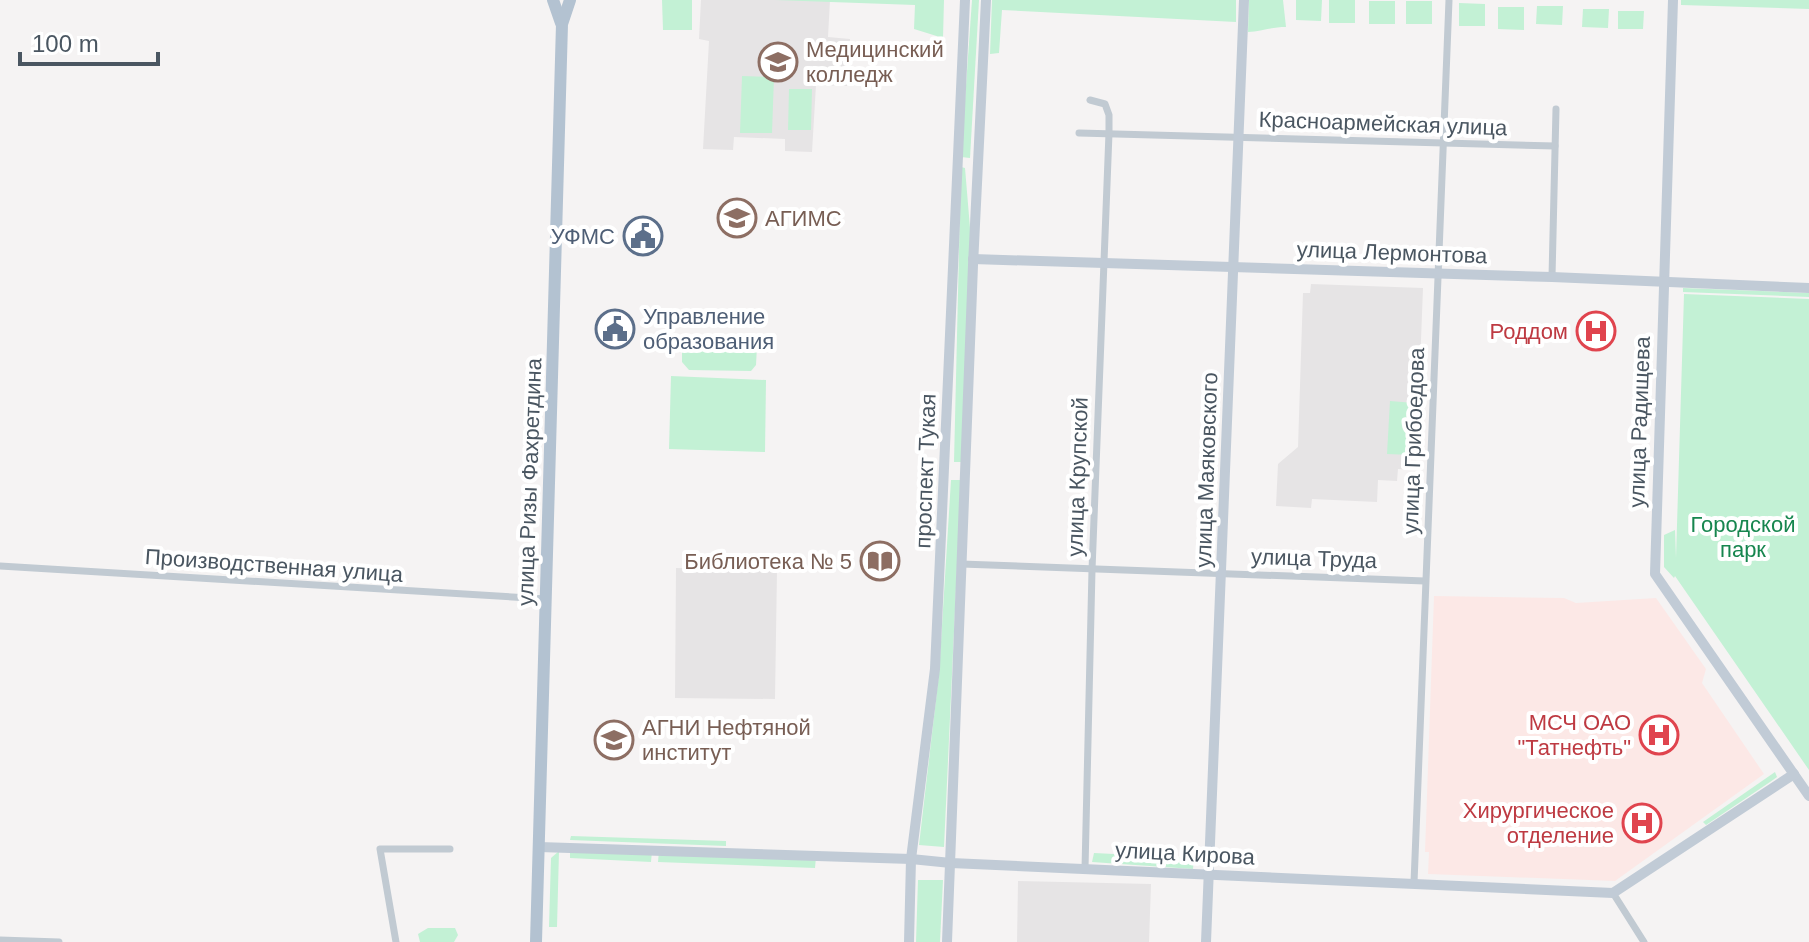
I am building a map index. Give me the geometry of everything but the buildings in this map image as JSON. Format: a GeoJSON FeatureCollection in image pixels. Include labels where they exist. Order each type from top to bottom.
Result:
{"type":"FeatureCollection","features":[{"type":"Feature","properties":{"kind":"main road"},"geometry":{"type":"LineString","coordinates":[[553,0],[562,24]]}},
{"type":"Feature","properties":{"kind":"main road"},"geometry":{"type":"LineString","coordinates":[[562,24],[570,0]]}},
{"type":"Feature","properties":{"kind":"main road","name":"улица Ризы Фахретдина"},"geometry":{"type":"LineString","coordinates":[[536,942],[562,24]]}},
{"type":"Feature","properties":{"kind":"street","name":"проспект Тукая"},"geometry":{"type":"LineString","coordinates":[[909,942],[911,859],[935,669],[965,0]]}},
{"type":"Feature","properties":{"kind":"street","name":"проспект Тукая"},"geometry":{"type":"LineString","coordinates":[[947,942],[986,0]]}},
{"type":"Feature","properties":{"kind":"street","name":"улица Маяковского"},"geometry":{"type":"LineString","coordinates":[[1206,942],[1244,0]]}},
{"type":"Feature","properties":{"kind":"street","name":"улица Грибоедова"},"geometry":{"type":"LineString","coordinates":[[1414,883],[1449,0]]}},
{"type":"Feature","properties":{"kind":"street","name":"улица Радищева"},"geometry":{"type":"LineString","coordinates":[[1673,0],[1655,574],[1809,796]]}},
{"type":"Feature","properties":{"kind":"street","name":"улица Крупской"},"geometry":{"type":"LineString","coordinates":[[1085,869],[1092,570],[1109,133],[1108,109],[1099,101],[1090,100]]}},
{"type":"Feature","properties":{"kind":"street"},"geometry":{"type":"LineString","coordinates":[[1552,277],[1556,109]]}},
{"type":"Feature","properties":{"kind":"street","name":"Красноармейская улица"},"geometry":{"type":"LineString","coordinates":[[1079,133],[1555,146]]}},
{"type":"Feature","properties":{"kind":"street"},"geometry":{"type":"LineString","coordinates":[[958,163],[977,163]]}},
{"type":"Feature","properties":{"kind":"street","name":"улица Лермонтова"},"geometry":{"type":"LineString","coordinates":[[973,259],[1809,288]]}},
{"type":"Feature","properties":{"kind":"street"},"geometry":{"type":"LineString","coordinates":[[945,466],[965,466]]}},
{"type":"Feature","properties":{"kind":"street","name":"улица Труда"},"geometry":{"type":"LineString","coordinates":[[961,564],[1425,581]]}},
{"type":"Feature","properties":{"kind":"street","name":"Производственная улица"},"geometry":{"type":"LineString","coordinates":[[0,566],[546,599]]}},
{"type":"Feature","properties":{"kind":"street"},"geometry":{"type":"LineString","coordinates":[[1644,942],[1613,893],[1794,774]]}},
{"type":"Feature","properties":{"kind":"street","name":"улица Кирова"},"geometry":{"type":"LineString","coordinates":[[539,847],[911,859],[1613,893]]}},
{"type":"Feature","properties":{"kind":"street"},"geometry":{"type":"LineString","coordinates":[[396,942],[380,849],[450,849]]}},
{"type":"Feature","properties":{"kind":"street"},"geometry":{"type":"LineString","coordinates":[[0,940],[59,942]]}},
{"type":"Feature","properties":{"kind":"shaded area","name":"Медицинский колледж"},"geometry":{"type":"Polygon","coordinates":[[[701,0],[830,0],[828,37],[850,39],[847,86],[816,85],[812,152],[785,151],[785,139],[734,137],[733,150],[703,149],[709,41],[699,39],[701,0]]]}},
{"type":"Feature","properties":{"kind":"shaded area"},"geometry":{"type":"Polygon","coordinates":[[[1311,284],[1423,288],[1416,470],[1398,469],[1397,481],[1378,480],[1377,502],[1312,499],[1311,508],[1276,506],[1278,464],[1298,447],[1303,293],[1310,293],[1311,284]]]}},
{"type":"Feature","properties":{"kind":"shaded area"},"geometry":{"type":"Polygon","coordinates":[[[676,568],[777,570],[775,699],[675,698],[676,568]]]}},
{"type":"Feature","properties":{"kind":"shaded area"},"geometry":{"type":"Polygon","coordinates":[[[1434,596],[1564,598],[1576,603],[1656,598],[1706,669],[1702,683],[1764,774],[1615,881],[1428,874],[1429,852],[1425,852],[1434,596]]]}},
{"type":"Feature","properties":{"kind":"shaded area"},"geometry":{"type":"Polygon","coordinates":[[[1018,881],[1151,884],[1149,942],[1017,942],[1018,881]]]}},
{"type":"Feature","properties":{"kind":"green space"},"geometry":{"type":"Polygon","coordinates":[[[662,0],[692,0],[692,30],[663,30],[662,0]]]}},
{"type":"Feature","properties":{"kind":"green space"},"geometry":{"type":"Polygon","coordinates":[[[775,0],[944,0],[943,38],[914,29],[915,5],[775,0]]]}},
{"type":"Feature","properties":{"kind":"green space"},"geometry":{"type":"Polygon","coordinates":[[[972,0],[979,0],[970,158],[961,157],[972,0]]]}},
{"type":"Feature","properties":{"kind":"green space"},"geometry":{"type":"Polygon","coordinates":[[[992,0],[1236,0],[1236,22],[1002,10],[999,53],[990,54],[992,0]]]}},
{"type":"Feature","properties":{"kind":"green space"},"geometry":{"type":"Polygon","coordinates":[[[1249,0],[1283,0],[1286,27],[1248,32],[1249,0]]]}},
{"type":"Feature","properties":{"kind":"green space"},"geometry":{"type":"Polygon","coordinates":[[[1296,0],[1322,0],[1321,21],[1296,20],[1296,0]]]}},
{"type":"Feature","properties":{"kind":"green space"},"geometry":{"type":"Polygon","coordinates":[[[1329,0],[1355,0],[1355,23],[1329,23],[1329,0]]]}},
{"type":"Feature","properties":{"kind":"green space"},"geometry":{"type":"Polygon","coordinates":[[[1681,0],[1809,0],[1809,9],[1681,5],[1681,0]]]}},
{"type":"Feature","properties":{"kind":"green space"},"geometry":{"type":"Polygon","coordinates":[[[1369,1],[1395,1],[1395,24],[1369,24],[1369,1]]]}},
{"type":"Feature","properties":{"kind":"green space"},"geometry":{"type":"Polygon","coordinates":[[[1406,1],[1432,1],[1432,24],[1406,24],[1406,1]]]}},
{"type":"Feature","properties":{"kind":"green space"},"geometry":{"type":"Polygon","coordinates":[[[1459,3],[1485,4],[1485,26],[1459,26],[1459,3]]]}},
{"type":"Feature","properties":{"kind":"green space"},"geometry":{"type":"Polygon","coordinates":[[[1537,6],[1563,6],[1562,25],[1536,24],[1537,6]]]}},
{"type":"Feature","properties":{"kind":"green space"},"geometry":{"type":"Polygon","coordinates":[[[1498,7],[1524,7],[1524,30],[1498,29],[1498,7]]]}},
{"type":"Feature","properties":{"kind":"green space"},"geometry":{"type":"Polygon","coordinates":[[[1583,9],[1609,9],[1608,28],[1582,27],[1583,9]]]}},
{"type":"Feature","properties":{"kind":"green space"},"geometry":{"type":"Polygon","coordinates":[[[1618,11],[1644,11],[1643,29],[1618,29],[1618,11]]]}},
{"type":"Feature","properties":{"kind":"green space"},"geometry":{"type":"Polygon","coordinates":[[[742,76],[774,77],[772,133],[740,133],[742,76]]]}},
{"type":"Feature","properties":{"kind":"green space"},"geometry":{"type":"Polygon","coordinates":[[[789,89],[812,89],[811,130],[788,130],[789,89]]]}},
{"type":"Feature","properties":{"kind":"green space"},"geometry":{"type":"Polygon","coordinates":[[[961,167],[965,168],[971,240],[962,462],[954,462],[961,167]]]}},
{"type":"Feature","properties":{"kind":"green space"},"geometry":{"type":"Polygon","coordinates":[[[1683,288],[1809,293],[1809,297],[1683,292],[1683,288]]]}},
{"type":"Feature","properties":{"kind":"green space","name":"Городской парк"},"geometry":{"type":"Polygon","coordinates":[[[1684,294],[1809,299],[1809,770],[1675,576],[1664,567],[1664,535],[1675,530],[1676,558],[1684,294]]]}},
{"type":"Feature","properties":{"kind":"green space"},"geometry":{"type":"Polygon","coordinates":[[[688,338],[752,340],[757,346],[756,365],[751,371],[689,370],[682,362],[682,345],[688,338]]]}},
{"type":"Feature","properties":{"kind":"green space"},"geometry":{"type":"Polygon","coordinates":[[[671,376],[766,380],[765,452],[669,449],[671,376]]]}},
{"type":"Feature","properties":{"kind":"green space"},"geometry":{"type":"Polygon","coordinates":[[[1390,401],[1414,403],[1411,455],[1387,454],[1390,401]]]}},
{"type":"Feature","properties":{"kind":"green space"},"geometry":{"type":"Polygon","coordinates":[[[951,480],[961,480],[944,847],[919,845],[939,674],[951,480]]]}},
{"type":"Feature","properties":{"kind":"green space"},"geometry":{"type":"Polygon","coordinates":[[[1775,772],[1777,777],[1770,782],[1706,825],[1703,822],[1775,772]]]}},
{"type":"Feature","properties":{"kind":"green space"},"geometry":{"type":"Polygon","coordinates":[[[571,836],[726,841],[726,846],[570,840],[571,836]]]}},
{"type":"Feature","properties":{"kind":"green space"},"geometry":{"type":"Polygon","coordinates":[[[570,848],[652,851],[651,862],[570,858],[570,848]]]}},
{"type":"Feature","properties":{"kind":"green space"},"geometry":{"type":"Polygon","coordinates":[[[559,851],[557,927],[549,927],[551,858],[559,851]]]}},
{"type":"Feature","properties":{"kind":"green space"},"geometry":{"type":"Polygon","coordinates":[[[659,851],[816,857],[815,868],[658,862],[659,851]]]}},
{"type":"Feature","properties":{"kind":"green space"},"geometry":{"type":"Polygon","coordinates":[[[1094,853],[1194,858],[1193,869],[1092,862],[1094,853]]]}},
{"type":"Feature","properties":{"kind":"green space"},"geometry":{"type":"Polygon","coordinates":[[[918,880],[943,880],[940,942],[916,942],[918,880]]]}},
{"type":"Feature","properties":{"kind":"green space"},"geometry":{"type":"Polygon","coordinates":[[[428,928],[455,928],[458,935],[454,942],[420,942],[418,934],[428,928]]]}},
{"type":"Feature","properties":{"kind":"place","name":"Медицинский колледж"},"geometry":{"type":"Point","coordinates":[778,62]}},
{"type":"Feature","properties":{"kind":"place","name":"АГИМС"},"geometry":{"type":"Point","coordinates":[737,218]}},
{"type":"Feature","properties":{"kind":"place","name":"УФМС"},"geometry":{"type":"Point","coordinates":[643,236]}},
{"type":"Feature","properties":{"kind":"place","name":"Управление образования"},"geometry":{"type":"Point","coordinates":[615,329]}},
{"type":"Feature","properties":{"kind":"place","name":"Роддом"},"geometry":{"type":"Point","coordinates":[1596,331]}},
{"type":"Feature","properties":{"kind":"place","name":"Библиотека № 5"},"geometry":{"type":"Point","coordinates":[880,561]}},
{"type":"Feature","properties":{"kind":"place","name":"МСЧ ОАО \"Татнефть\""},"geometry":{"type":"Point","coordinates":[1659,735]}},
{"type":"Feature","properties":{"kind":"place","name":"АГНИ Нефтяной институт"},"geometry":{"type":"Point","coordinates":[614,740]}},
{"type":"Feature","properties":{"kind":"place","name":"Хирургическое отделение"},"geometry":{"type":"Point","coordinates":[1642,823]}}]}
